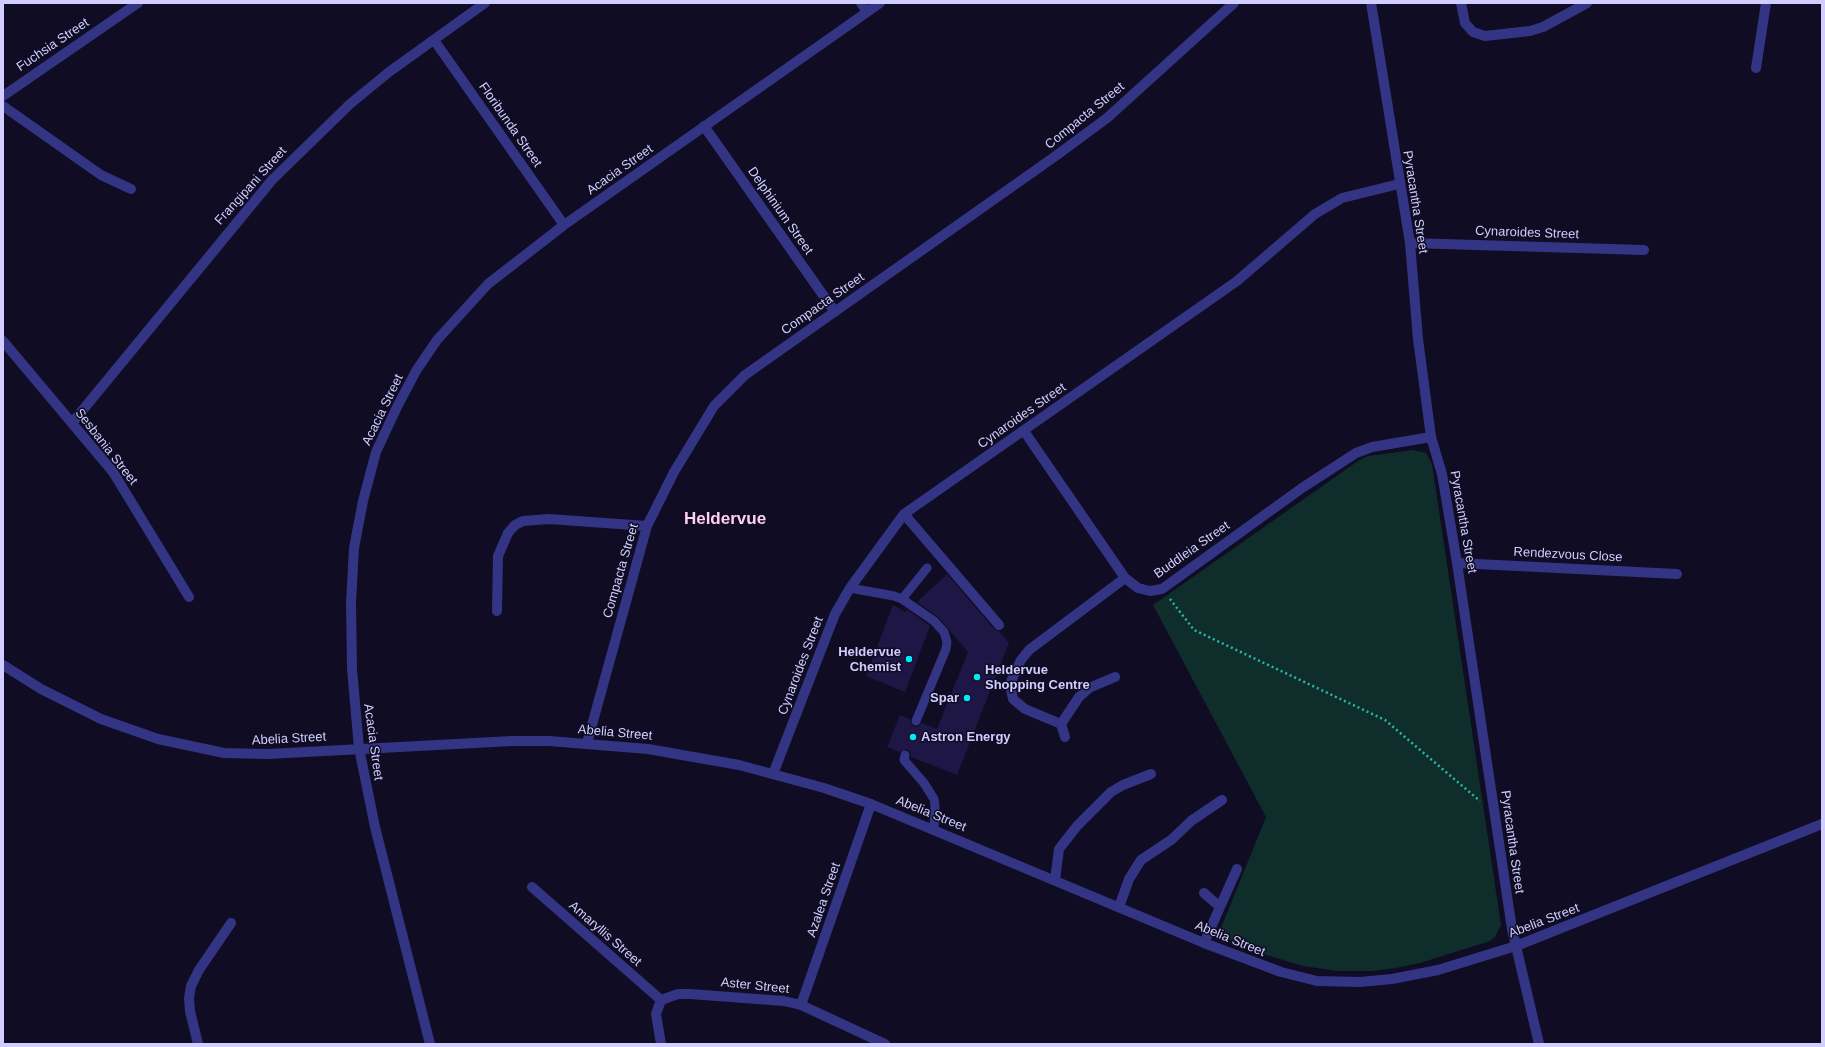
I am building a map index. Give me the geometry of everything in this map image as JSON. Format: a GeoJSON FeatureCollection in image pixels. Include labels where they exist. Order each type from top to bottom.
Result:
{"type":"FeatureCollection","features":[{"type":"Feature","properties":{"kind":"street","name":"Fuchsia Street"},"geometry":{"type":"LineString","coordinates":[[3,96],[138,3]]}},
{"type":"Feature","properties":{"kind":"street","name":"Frangipani Street"},"geometry":{"type":"LineString","coordinates":[[72,423],[272,180],[350,104],[388,72],[485,3]]}},
{"type":"Feature","properties":{"kind":"street"},"geometry":{"type":"LineString","coordinates":[[861,3],[867,12]]}},
{"type":"Feature","properties":{"kind":"street","name":"Acacia Street"},"geometry":{"type":"LineString","coordinates":[[430,1044],[375,828],[359,748],[352,669],[351,603],[354,548],[363,501],[376,452],[403,395],[437,340],[488,284],[564,225],[880,3]]}},
{"type":"Feature","properties":{"kind":"street","name":"Compacta Street"},"geometry":{"type":"LineString","coordinates":[[587,743],[647,526],[674,472],[714,406],[745,375],[1057,155],[1107,118],[1234,3]]}},
{"type":"Feature","properties":{"kind":"street","name":"Pyracantha Street"},"geometry":{"type":"LineString","coordinates":[[1371,3],[1399,184],[1410,243],[1418,339],[1431,436],[1442,474],[1457,563],[1516,946],[1539,1044]]}},
{"type":"Feature","properties":{"kind":"street"},"geometry":{"type":"LineString","coordinates":[[1461,3],[1465,23],[1473,32],[1485,36],[1530,31],[1543,27],[1587,3]]}},
{"type":"Feature","properties":{"kind":"street"},"geometry":{"type":"LineString","coordinates":[[1756,68],[1766,3]]}},
{"type":"Feature","properties":{"kind":"street","name":"Floribunda Street"},"geometry":{"type":"LineString","coordinates":[[434,40],[564,225]]}},
{"type":"Feature","properties":{"kind":"street"},"geometry":{"type":"LineString","coordinates":[[3,106],[101,175],[131,189]]}},
{"type":"Feature","properties":{"kind":"street","name":"Delphinium Street"},"geometry":{"type":"LineString","coordinates":[[704,126],[835,312]]}},
{"type":"Feature","properties":{"kind":"street","name":"Cynaroides Street"},"geometry":{"type":"LineString","coordinates":[[773,774],[826,634],[850,588],[904,514],[1237,281],[1315,214],[1342,198],[1399,184]]}},
{"type":"Feature","properties":{"kind":"street","name":"Cynaroides Street"},"geometry":{"type":"LineString","coordinates":[[1410,243],[1644,250]]}},
{"type":"Feature","properties":{"kind":"street","name":"Sesbania Street"},"geometry":{"type":"LineString","coordinates":[[3,341],[113,472],[189,597]]}},
{"type":"Feature","properties":{"kind":"street","name":"Buddleia Street"},"geometry":{"type":"LineString","coordinates":[[1024,431],[1125,578],[1132,585],[1144,590],[1162,589],[1302,488],[1352,456],[1372,447],[1431,436]]}},
{"type":"Feature","properties":{"kind":"street"},"geometry":{"type":"LineString","coordinates":[[904,514],[1000,625]]}},
{"type":"Feature","properties":{"kind":"street"},"geometry":{"type":"LineString","coordinates":[[497,611],[498,556],[508,533],[516,525],[523,521],[549,519],[647,526]]}},
{"type":"Feature","properties":{"kind":"street","name":"Rendezvous Close"},"geometry":{"type":"LineString","coordinates":[[1457,563],[1677,574]]}},
{"type":"Feature","properties":{"kind":"street"},"geometry":{"type":"LineString","coordinates":[[1061,724],[1025,709],[1017,704],[1010,694],[1010,686],[1014,674],[1021,660],[1029,650],[1125,578]]}},
{"type":"Feature","properties":{"kind":"street","name":"Abelia Street"},"geometry":{"type":"LineString","coordinates":[[3,665],[41,689],[101,719],[184,746],[238,755],[512,741],[587,743],[648,749],[732,764],[773,774],[871,804],[1204,943],[1280,972],[1317,981],[1360,982],[1392,979],[1438,970],[1516,946],[1822,824]]}},
{"type":"Feature","properties":{"kind":"street"},"geometry":{"type":"LineString","coordinates":[[1061,724],[1084,692],[1099,683],[1115,677]]}},
{"type":"Feature","properties":{"kind":"street"},"geometry":{"type":"LineString","coordinates":[[1061,724],[1065,737]]}},
{"type":"Feature","properties":{"kind":"street"},"geometry":{"type":"LineString","coordinates":[[1055,880],[1059,850],[1077,826],[1111,792],[1123,785],[1151,774]]}},
{"type":"Feature","properties":{"kind":"street"},"geometry":{"type":"LineString","coordinates":[[1119,907],[1129,879],[1141,860],[1171,840],[1191,821],[1222,800]]}},
{"type":"Feature","properties":{"kind":"street","name":"Azalea Street"},"geometry":{"type":"LineString","coordinates":[[801,1005],[871,804]]}},
{"type":"Feature","properties":{"kind":"street"},"geometry":{"type":"LineString","coordinates":[[1204,943],[1237,869]]}},
{"type":"Feature","properties":{"kind":"street","name":"Amaryllis Street"},"geometry":{"type":"LineString","coordinates":[[532,887],[661,1000]]}},
{"type":"Feature","properties":{"kind":"street"},"geometry":{"type":"LineString","coordinates":[[1204,893],[1220,907]]}},
{"type":"Feature","properties":{"kind":"street"},"geometry":{"type":"LineString","coordinates":[[198,1044],[190,1011],[189,998],[191,986],[198,970],[231,923]]}},
{"type":"Feature","properties":{"kind":"street","name":"Aster Street"},"geometry":{"type":"LineString","coordinates":[[661,1000],[678,994],[690,994],[784,1001],[801,1005],[885,1044]]}},
{"type":"Feature","properties":{"kind":"street"},"geometry":{"type":"LineString","coordinates":[[661,1000],[656,1014],[661,1044]]}},
{"type":"Feature","properties":{"kind":"lane"},"geometry":{"type":"LineString","coordinates":[[902,599],[927,568]]}},
{"type":"Feature","properties":{"kind":"lane"},"geometry":{"type":"LineString","coordinates":[[850,588],[894,596],[902,599],[940,626],[947,642],[946,649],[916,721]]}},
{"type":"Feature","properties":{"kind":"lane"},"geometry":{"type":"LineString","coordinates":[[905,755],[904,760],[924,783],[935,802],[934,829]]}},
{"type":"Feature","properties":{"kind":"path"},"geometry":{"type":"LineString","coordinates":[[1162,589],[1194,630],[1385,720],[1495,816]]}},
{"type":"Feature","properties":{"kind":"green space"},"geometry":{"type":"Polygon","coordinates":[[[1413,450],[1426,453],[1432,464],[1501,925],[1495,937],[1490,941],[1420,963],[1396,968],[1373,971],[1337,971],[1303,966],[1260,953],[1218,935],[1266,817],[1153,605],[1358,461],[1368,456],[1413,450]]]}},
{"type":"Feature","properties":{"kind":"building","name":"Heldervue Shopping Centre"},"geometry":{"type":"Polygon","coordinates":[[[947,574],[994,629],[999,631],[1009,643],[957,775],[911,757],[911,753],[907,749],[900,752],[887,747],[900,715],[910,719],[911,724],[914,727],[919,726],[922,723],[937,729],[968,652],[938,617],[917,602],[947,574]]]}},
{"type":"Feature","properties":{"kind":"building"},"geometry":{"type":"Polygon","coordinates":[[[893,605],[905,612],[908,610],[930,626],[905,692],[866,676],[893,605]]]}},
{"type":"Feature","properties":{"kind":"place","name":"Heldervue Chemist"},"geometry":{"type":"Point","coordinates":[909,659]}},
{"type":"Feature","properties":{"kind":"place","name":"Heldervue Shopping Centre"},"geometry":{"type":"Point","coordinates":[977,677]}},
{"type":"Feature","properties":{"kind":"place","name":"Spar"},"geometry":{"type":"Point","coordinates":[967,698]}},
{"type":"Feature","properties":{"kind":"place","name":"Astron Energy"},"geometry":{"type":"Point","coordinates":[913,737]}},
{"type":"Feature","properties":{"kind":"district","name":"Heldervue"},"geometry":{"type":"Point","coordinates":[725,519]}}]}
